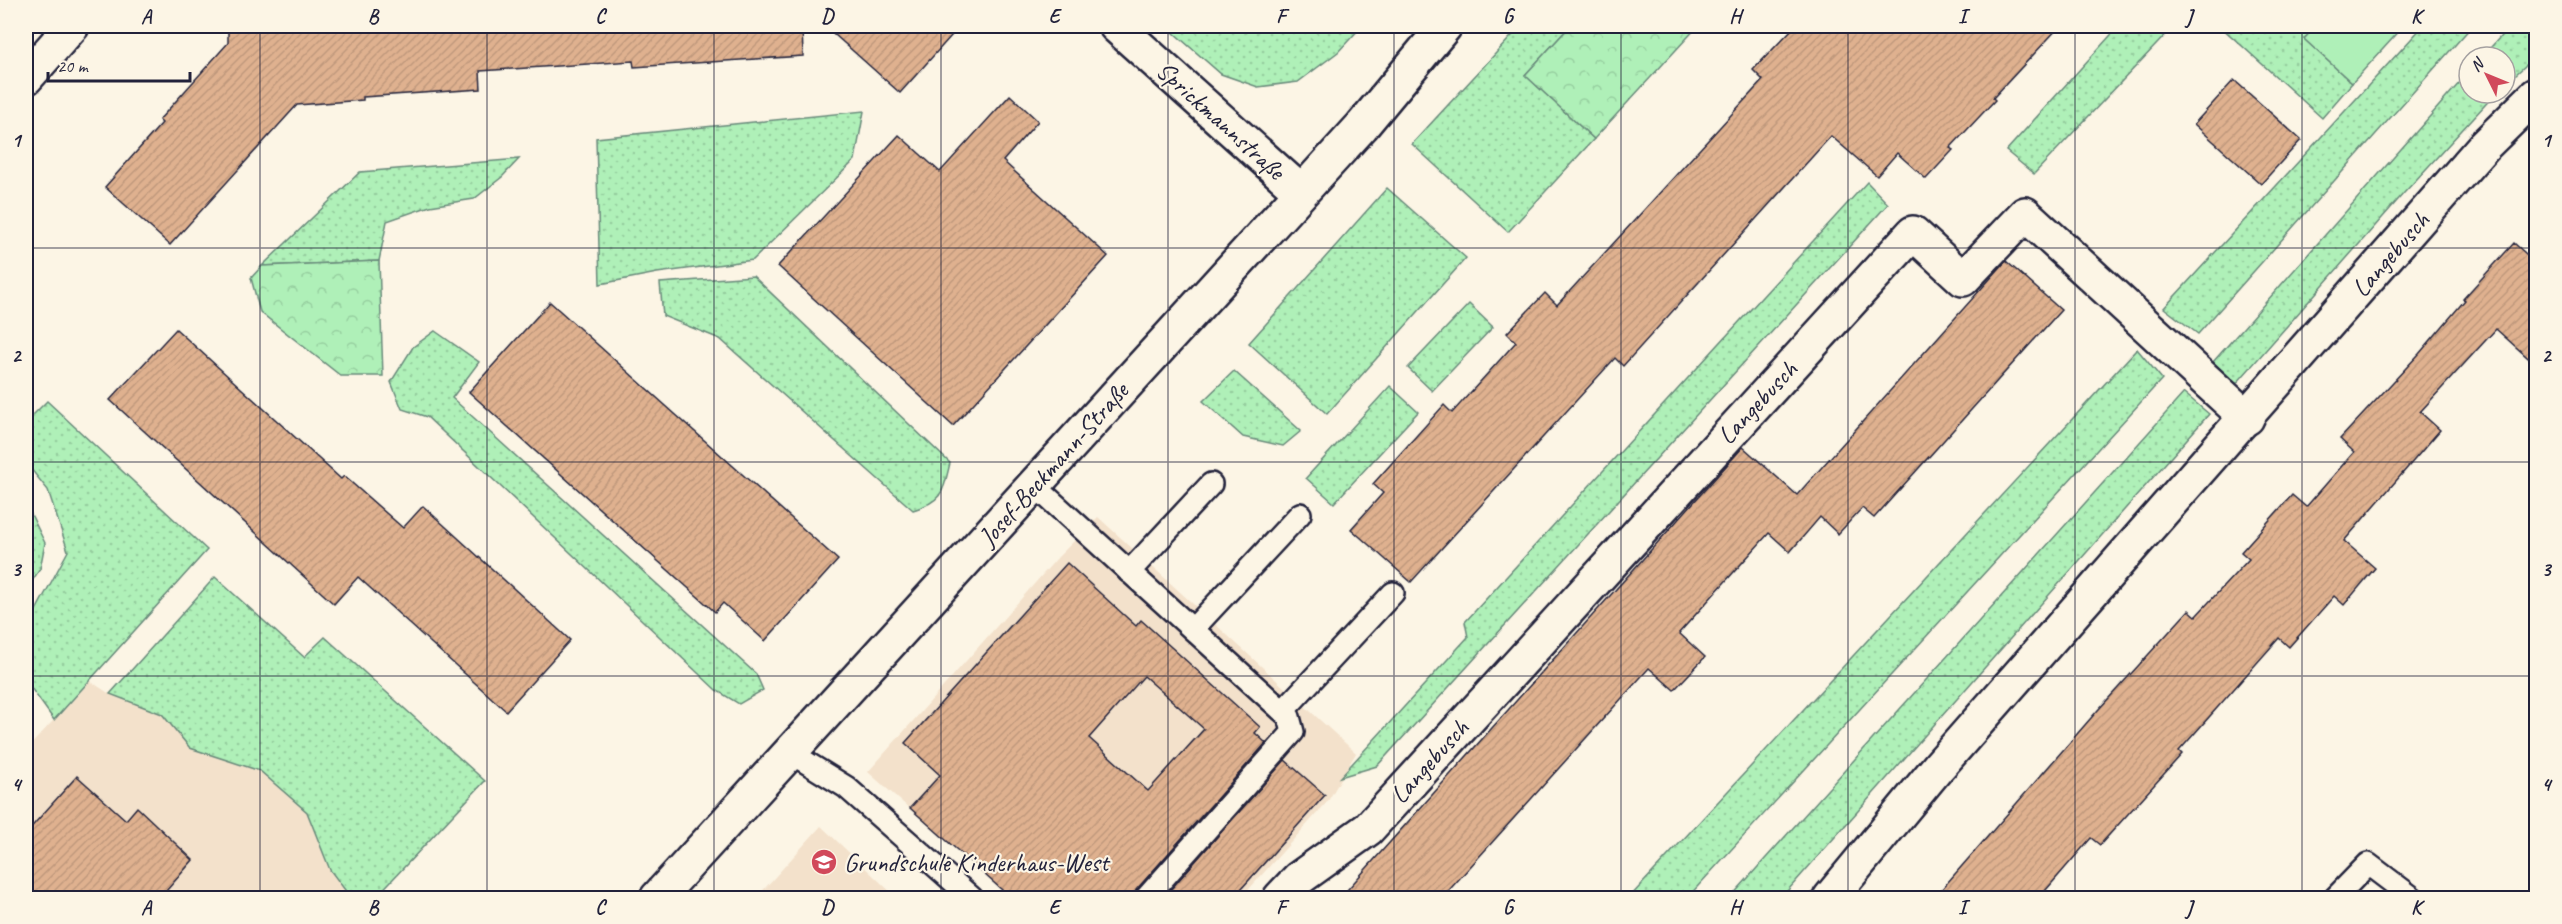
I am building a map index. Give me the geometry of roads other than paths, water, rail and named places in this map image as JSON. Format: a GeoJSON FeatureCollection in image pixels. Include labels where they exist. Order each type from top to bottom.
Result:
{"type":"FeatureCollection","features":[{"type":"Feature","properties":{"kind":"street"},"geometry":{"type":"LineString","coordinates":[[26,78],[72,26]]}},
{"type":"Feature","properties":{"kind":"street","name":"Sprickmannstraße"},"geometry":{"type":"LineString","coordinates":[[1116,26],[1300,191]]}},
{"type":"Feature","properties":{"kind":"street","name":"Josef-Beckmann-Straße"},"geometry":{"type":"LineString","coordinates":[[657,898],[1300,191],[1362,126],[1445,26]]}},
{"type":"Feature","properties":{"kind":"street","name":"Langebusch"},"geometry":{"type":"LineString","coordinates":[[1830,898],[1947,757],[2484,146],[2536,95]]}},
{"type":"Feature","properties":{"kind":"street","name":"Langebusch"},"geometry":{"type":"LineString","coordinates":[[1280,898],[1298,879],[1368,829],[1913,233],[1963,279],[2025,214],[2247,418]]}},
{"type":"Feature","properties":{"kind":"lane"},"geometry":{"type":"LineString","coordinates":[[1129,572],[1211,484]]}},
{"type":"Feature","properties":{"kind":"lane"},"geometry":{"type":"LineString","coordinates":[[1035,485],[1289,717],[1293,732],[1146,898]]}},
{"type":"Feature","properties":{"kind":"lane"},"geometry":{"type":"LineString","coordinates":[[1193,629],[1300,514]]}},
{"type":"Feature","properties":{"kind":"lane"},"geometry":{"type":"LineString","coordinates":[[1283,711],[1393,593]]}},
{"type":"Feature","properties":{"kind":"lane"},"geometry":{"type":"LineString","coordinates":[[791,753],[846,787],[972,898]]}},
{"type":"Feature","properties":{"kind":"lane"},"geometry":{"type":"LineString","coordinates":[[2335,898],[2368,864],[2413,898]]}},
{"type":"Feature","properties":{"kind":"place","name":"Grundschule Kinderhaus-West"},"geometry":{"type":"Point","coordinates":[824,862]}}]}
